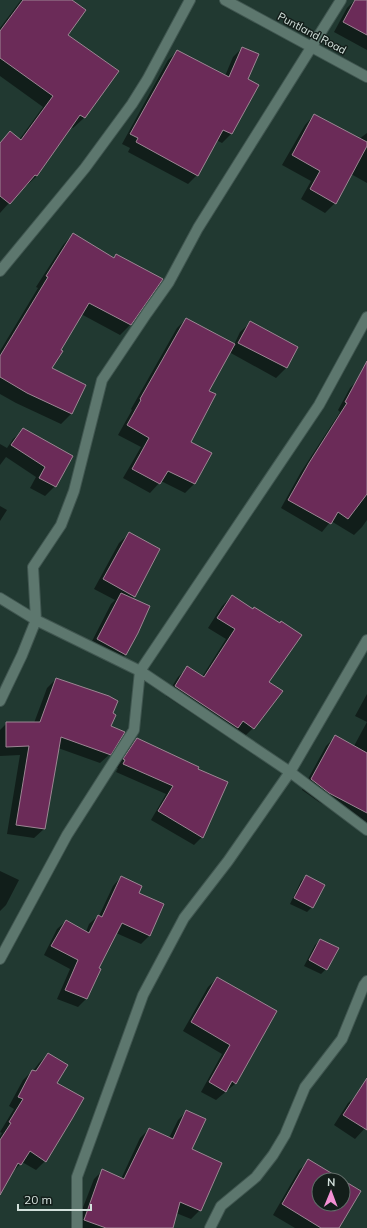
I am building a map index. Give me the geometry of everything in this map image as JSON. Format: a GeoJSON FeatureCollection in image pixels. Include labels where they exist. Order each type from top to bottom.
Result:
{"type":"FeatureCollection","features":[{"type":"Feature","properties":{"kind":"street"},"geometry":{"type":"LineString","coordinates":[[0,271],[84,168],[132,104],[147,80],[190,0]]}},
{"type":"Feature","properties":{"kind":"street","name":"Puntland Road"},"geometry":{"type":"LineString","coordinates":[[225,0],[367,77]]}},
{"type":"Feature","properties":{"kind":"street"},"geometry":{"type":"LineString","coordinates":[[0,701],[22,655],[36,620],[33,567],[61,525],[74,491],[102,380],[147,313],[170,282],[198,228],[341,0]]}},
{"type":"Feature","properties":{"kind":"street"},"geometry":{"type":"LineString","coordinates":[[0,959],[67,834],[134,730],[140,671],[319,405],[367,317]]}},
{"type":"Feature","properties":{"kind":"street"},"geometry":{"type":"LineString","coordinates":[[0,598],[36,620],[140,671],[290,772],[367,830]]}},
{"type":"Feature","properties":{"kind":"street"},"geometry":{"type":"LineString","coordinates":[[77,1228],[77,1177],[143,995],[184,918],[228,861],[290,772],[367,640]]}},
{"type":"Feature","properties":{"kind":"street"},"geometry":{"type":"LineString","coordinates":[[210,1228],[221,1206],[256,1177],[273,1155],[285,1136],[305,1087],[342,1039],[367,981]]}},
{"type":"Feature","properties":{"kind":"building"},"geometry":{"type":"Polygon","coordinates":[[[23,0],[72,0],[86,10],[68,35],[119,71],[85,118],[80,115],[37,176],[35,175],[10,204],[0,196],[0,143],[10,131],[21,140],[53,96],[0,58],[0,31],[23,0]]]}},
{"type":"Feature","properties":{"kind":"building"},"geometry":{"type":"Polygon","coordinates":[[[355,0],[367,0],[367,35],[343,22],[355,0]]]}},
{"type":"Feature","properties":{"kind":"building"},"geometry":{"type":"Polygon","coordinates":[[[242,47],[259,54],[248,79],[259,85],[232,134],[223,130],[198,176],[136,142],[138,138],[130,134],[177,50],[229,77],[242,47]]]}},
{"type":"Feature","properties":{"kind":"building"},"geometry":{"type":"Polygon","coordinates":[[[314,114],[367,142],[367,146],[336,204],[310,189],[320,171],[292,155],[314,114]]]}},
{"type":"Feature","properties":{"kind":"building"},"geometry":{"type":"Polygon","coordinates":[[[73,233],[114,258],[116,254],[163,279],[131,325],[89,303],[52,368],[86,385],[72,414],[27,393],[0,377],[0,356],[48,277],[46,276],[73,233]]]}},
{"type":"Feature","properties":{"kind":"building"},"geometry":{"type":"Polygon","coordinates":[[[186,318],[235,344],[209,391],[216,394],[191,442],[212,453],[195,484],[168,471],[160,484],[132,469],[149,438],[127,425],[186,318]]]}},
{"type":"Feature","properties":{"kind":"building"},"geometry":{"type":"Polygon","coordinates":[[[250,321],[298,347],[287,368],[238,343],[250,321]]]}},
{"type":"Feature","properties":{"kind":"building"},"geometry":{"type":"Polygon","coordinates":[[[367,361],[367,494],[348,519],[338,512],[331,524],[288,500],[309,463],[347,403],[345,402],[367,361]]]}},
{"type":"Feature","properties":{"kind":"building"},"geometry":{"type":"Polygon","coordinates":[[[23,428],[73,456],[56,487],[39,478],[45,467],[11,445],[23,428]]]}},
{"type":"Feature","properties":{"kind":"building"},"geometry":{"type":"Polygon","coordinates":[[[129,532],[160,549],[135,597],[103,579],[129,532]]]}},
{"type":"Feature","properties":{"kind":"building"},"geometry":{"type":"Polygon","coordinates":[[[121,593],[150,606],[126,655],[97,639],[121,593]]]}},
{"type":"Feature","properties":{"kind":"building"},"geometry":{"type":"Polygon","coordinates":[[[232,595],[253,609],[254,607],[280,623],[281,621],[302,635],[269,682],[283,691],[254,729],[243,721],[238,728],[175,686],[187,666],[204,677],[235,629],[217,618],[232,595]]]}},
{"type":"Feature","properties":{"kind":"building"},"geometry":{"type":"Polygon","coordinates":[[[56,678],[109,696],[118,701],[113,713],[116,715],[111,726],[125,732],[111,755],[61,737],[45,829],[16,825],[29,746],[6,747],[6,722],[40,722],[56,678]]]}},
{"type":"Feature","properties":{"kind":"building"},"geometry":{"type":"Polygon","coordinates":[[[335,735],[367,753],[367,813],[329,793],[311,779],[335,735]]]}},
{"type":"Feature","properties":{"kind":"building"},"geometry":{"type":"Polygon","coordinates":[[[137,738],[199,767],[198,769],[228,782],[203,838],[158,811],[173,786],[123,764],[125,760],[123,759],[137,738]]]}},
{"type":"Feature","properties":{"kind":"building"},"geometry":{"type":"Polygon","coordinates":[[[306,875],[325,885],[313,908],[294,898],[306,875]]]}},
{"type":"Feature","properties":{"kind":"building"},"geometry":{"type":"Polygon","coordinates":[[[121,876],[142,886],[139,893],[164,904],[150,936],[122,923],[99,968],[101,969],[87,999],[65,990],[78,960],[51,946],[66,920],[89,933],[98,915],[102,917],[121,876]]]}},
{"type":"Feature","properties":{"kind":"building"},"geometry":{"type":"Polygon","coordinates":[[[320,939],[339,948],[327,970],[309,960],[320,939]]]}},
{"type":"Feature","properties":{"kind":"building"},"geometry":{"type":"Polygon","coordinates":[[[217,977],[277,1011],[236,1084],[232,1081],[226,1092],[209,1082],[230,1045],[191,1022],[217,977]]]}},
{"type":"Feature","properties":{"kind":"building"},"geometry":{"type":"Polygon","coordinates":[[[48,1053],[68,1065],[57,1083],[84,1098],[46,1162],[30,1151],[21,1165],[18,1163],[0,1195],[0,1140],[11,1123],[9,1122],[23,1099],[18,1097],[32,1070],[36,1071],[48,1053]]]}},
{"type":"Feature","properties":{"kind":"building"},"geometry":{"type":"Polygon","coordinates":[[[367,1078],[367,1130],[343,1115],[367,1078]]]}},
{"type":"Feature","properties":{"kind":"building"},"geometry":{"type":"Polygon","coordinates":[[[186,1110],[206,1119],[192,1149],[222,1163],[201,1211],[180,1202],[173,1228],[106,1228],[84,1220],[102,1169],[124,1179],[149,1128],[173,1139],[186,1110]]]}},
{"type":"Feature","properties":{"kind":"building"},"geometry":{"type":"Polygon","coordinates":[[[308,1159],[330,1172],[311,1172],[311,1212],[349,1212],[339,1228],[321,1228],[282,1204],[308,1159]]]}},
{"type":"Feature","properties":{"kind":"building"},"geometry":{"type":"Polygon","coordinates":[[[351,1185],[361,1191],[351,1208],[351,1185]]]}}]}
